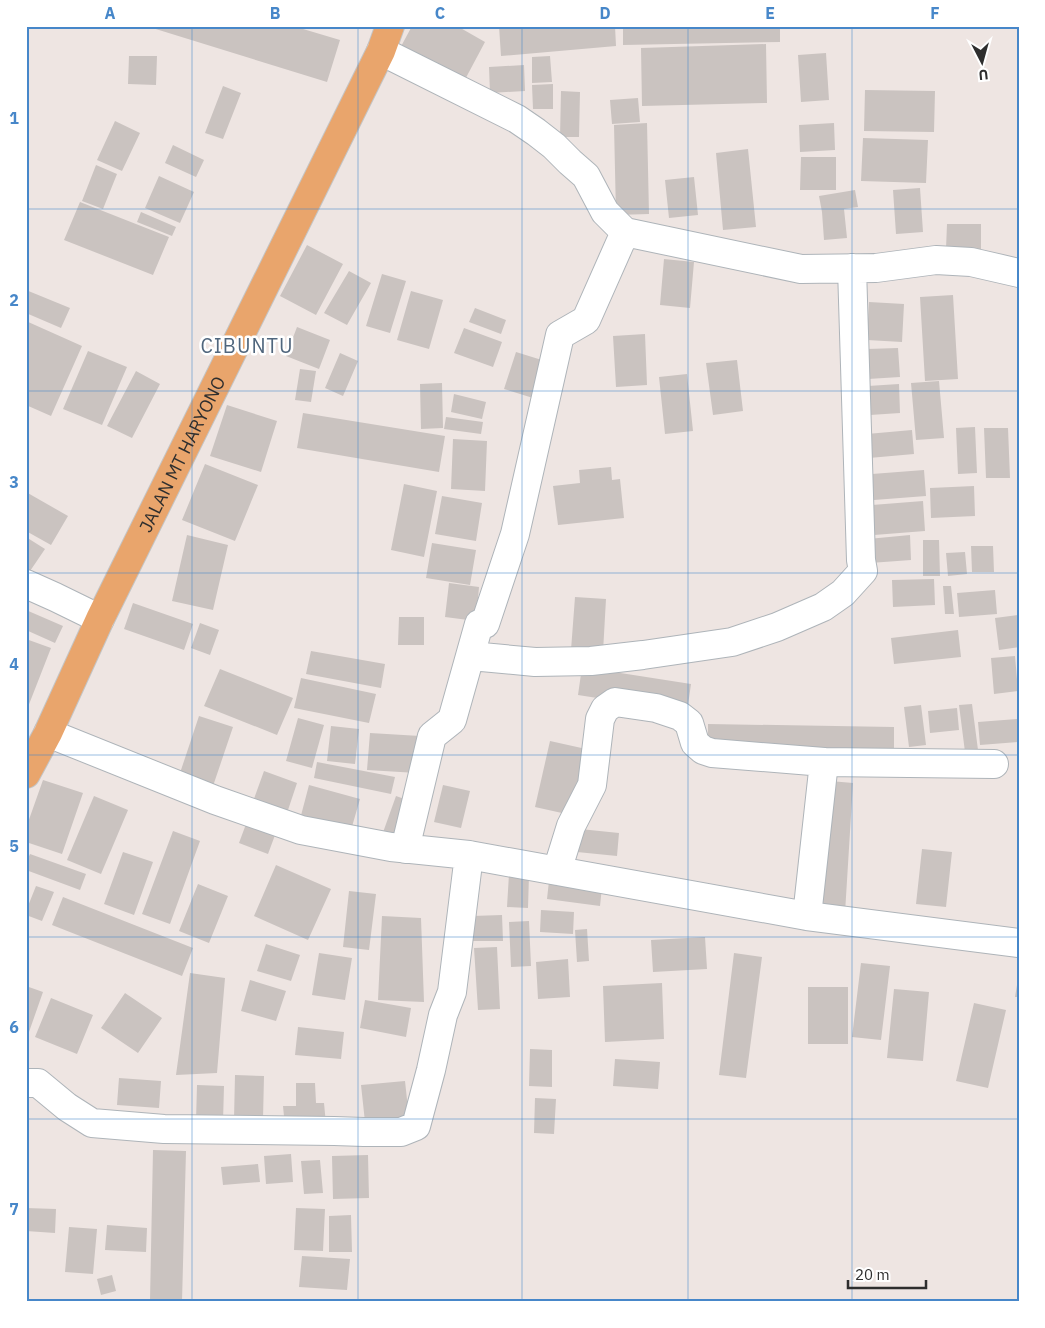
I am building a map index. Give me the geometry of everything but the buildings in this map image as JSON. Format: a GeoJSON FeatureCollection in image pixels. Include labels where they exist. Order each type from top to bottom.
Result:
{"type":"FeatureCollection","features":[{"type":"Feature","properties":{"kind":"main road","name":"JALAN MT HARYONO"},"geometry":{"type":"LineString","coordinates":[[26,774],[48,732],[100,619],[386,38]]}},
{"type":"Feature","properties":{"kind":"street"},"geometry":{"type":"LineString","coordinates":[[386,38],[517,119],[554,146],[586,176],[605,212],[625,232],[801,268],[876,268],[936,260],[972,262],[1019,273]]}},
{"type":"Feature","properties":{"kind":"street"},"geometry":{"type":"LineString","coordinates":[[405,849],[432,736],[452,720],[480,624],[485,624],[515,534],[560,335],[586,320],[625,232]]}},
{"type":"Feature","properties":{"kind":"street"},"geometry":{"type":"LineString","coordinates":[[471,656],[535,662],[590,661],[732,642],[776,627],[823,607],[843,593],[863,571],[860,560],[852,268]]}},
{"type":"Feature","properties":{"kind":"street"},"geometry":{"type":"LineString","coordinates":[[26,584],[100,619]]}},
{"type":"Feature","properties":{"kind":"street"},"geometry":{"type":"LineString","coordinates":[[557,871],[571,826],[592,785],[600,719],[605,709],[615,702],[656,708],[680,716],[689,723],[696,744],[703,750],[712,752],[824,762],[994,764]]}},
{"type":"Feature","properties":{"kind":"street"},"geometry":{"type":"LineString","coordinates":[[48,732],[215,800],[301,830],[405,849],[469,855],[807,916],[1019,943]]}},
{"type":"Feature","properties":{"kind":"street"},"geometry":{"type":"LineString","coordinates":[[807,916],[824,762]]}},
{"type":"Feature","properties":{"kind":"street"},"geometry":{"type":"LineString","coordinates":[[26,1083],[38,1083],[66,1107],[92,1123],[164,1129],[364,1132],[402,1132],[416,1126],[443,1015],[452,992],[469,855]]}},
{"type":"Feature","properties":{"kind":"district","name":"CIBUNTU"},"geometry":{"type":"Point","coordinates":[247,345]}}]}
